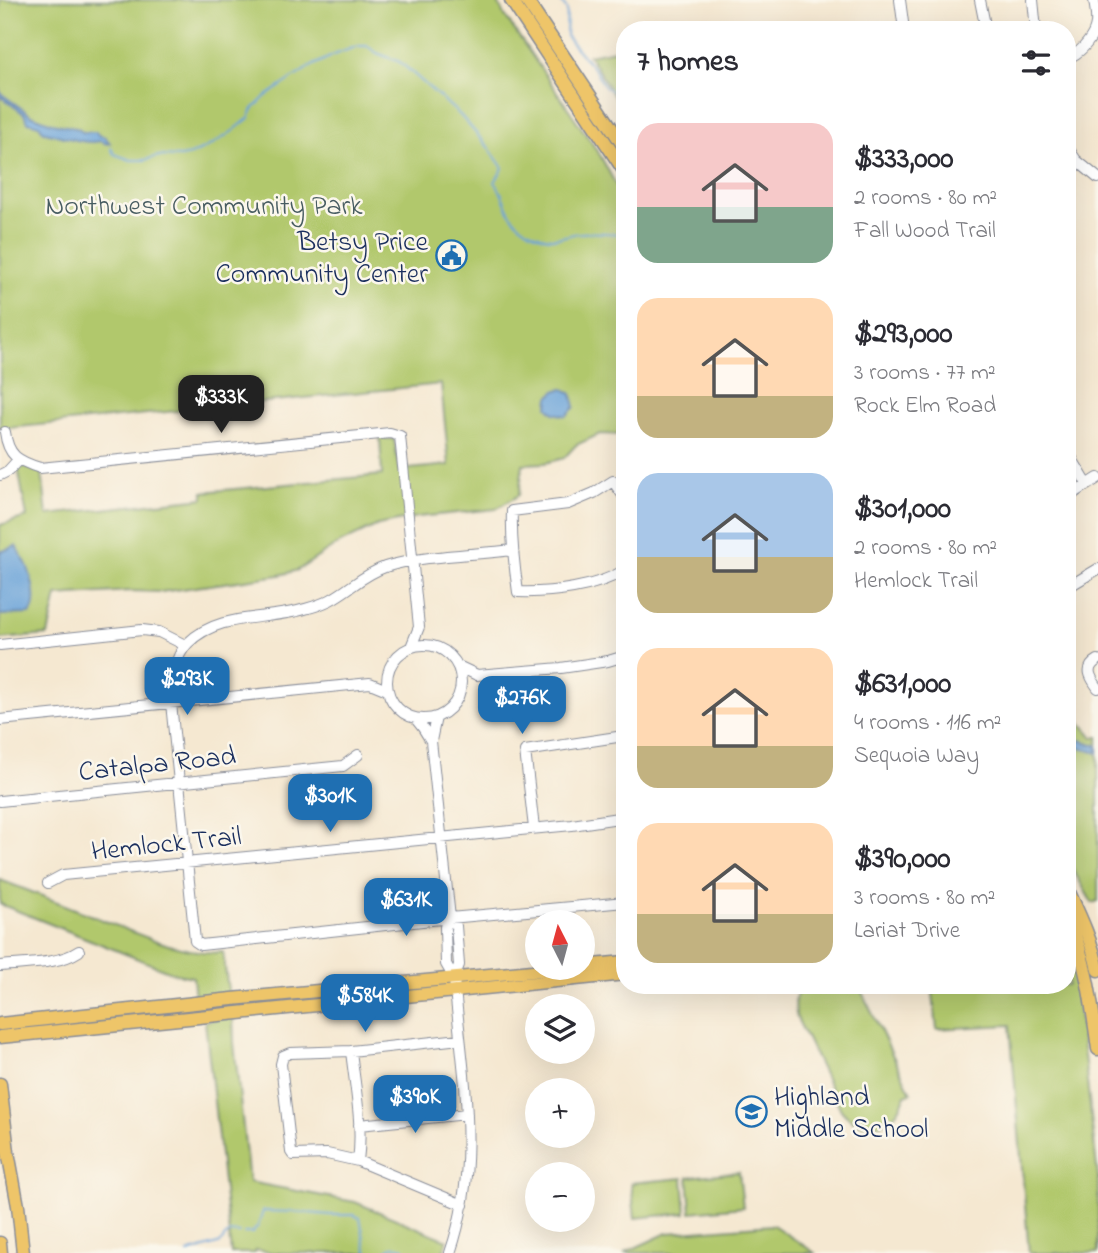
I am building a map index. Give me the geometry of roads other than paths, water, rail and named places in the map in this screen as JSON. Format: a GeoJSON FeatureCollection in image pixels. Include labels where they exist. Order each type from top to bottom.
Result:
{"type":"FeatureCollection","features":[{"type":"Feature","properties":{"kind":"main road"},"geometry":{"type":"LineString","coordinates":[[511,0],[616,158]]}},
{"type":"Feature","properties":{"kind":"main road"},"geometry":{"type":"LineString","coordinates":[[526,0],[616,135]]}},
{"type":"Feature","properties":{"kind":"main road"},"geometry":{"type":"LineString","coordinates":[[1076,924],[1094,953],[1098,970]]}},
{"type":"Feature","properties":{"kind":"main road"},"geometry":{"type":"LineString","coordinates":[[1076,932],[1094,1015],[1098,1049]]}},
{"type":"Feature","properties":{"kind":"main road"},"geometry":{"type":"LineString","coordinates":[[595,967],[616,969]]}},
{"type":"Feature","properties":{"kind":"main road"},"geometry":{"type":"LineString","coordinates":[[595,971],[616,969]]}},
{"type":"Feature","properties":{"kind":"main road"},"geometry":{"type":"LineString","coordinates":[[0,1024],[232,999],[454,985],[525,974]]}},
{"type":"Feature","properties":{"kind":"main road"},"geometry":{"type":"LineString","coordinates":[[0,1037],[525,978]]}},
{"type":"Feature","properties":{"kind":"main road"},"geometry":{"type":"LineString","coordinates":[[0,1084],[23,1253]]}},
{"type":"Feature","properties":{"kind":"main road"},"geometry":{"type":"LineString","coordinates":[[0,1243],[1,1253]]}},
{"type":"Feature","properties":{"kind":"street"},"geometry":{"type":"LineString","coordinates":[[900,0],[904,21]]}},
{"type":"Feature","properties":{"kind":"street"},"geometry":{"type":"LineString","coordinates":[[980,0],[984,21]]}},
{"type":"Feature","properties":{"kind":"street"},"geometry":{"type":"LineString","coordinates":[[1033,0],[1035,21]]}},
{"type":"Feature","properties":{"kind":"street"},"geometry":{"type":"LineString","coordinates":[[1076,54],[1094,31],[1094,0]]}},
{"type":"Feature","properties":{"kind":"street"},"geometry":{"type":"LineString","coordinates":[[1076,160],[1098,178]]}},
{"type":"Feature","properties":{"kind":"street"},"geometry":{"type":"LineString","coordinates":[[5,432],[7,446],[13,454],[24,463],[40,468],[390,433],[400,436],[419,627],[431,645]]}},
{"type":"Feature","properties":{"kind":"street"},"geometry":{"type":"LineString","coordinates":[[0,474],[8,471],[19,459]]}},
{"type":"Feature","properties":{"kind":"street"},"geometry":{"type":"LineString","coordinates":[[1076,466],[1087,485]]}},
{"type":"Feature","properties":{"kind":"street"},"geometry":{"type":"LineString","coordinates":[[1076,492],[1098,478]]}},
{"type":"Feature","properties":{"kind":"street"},"geometry":{"type":"LineString","coordinates":[[616,485],[613,481],[568,504],[512,511],[518,592],[551,591],[587,585],[616,574]]}},
{"type":"Feature","properties":{"kind":"street"},"geometry":{"type":"LineString","coordinates":[[513,550],[412,561],[383,568],[356,581],[330,600],[303,610],[219,623],[186,645],[173,671],[171,703],[195,941],[201,945],[616,903]]}},
{"type":"Feature","properties":{"kind":"street"},"geometry":{"type":"LineString","coordinates":[[1076,582],[1098,569]]}},
{"type":"Feature","properties":{"kind":"street"},"geometry":{"type":"LineString","coordinates":[[411,647],[419,627]]}},
{"type":"Feature","properties":{"kind":"street"},"geometry":{"type":"LineString","coordinates":[[0,645],[142,630],[159,632],[186,645]]}},
{"type":"Feature","properties":{"kind":"street"},"geometry":{"type":"LineString","coordinates":[[461,689],[458,666],[442,649],[431,645],[411,647],[396,657],[388,672],[387,690],[397,708],[415,718],[428,719],[452,706],[461,689],[477,675]]}},
{"type":"Feature","properties":{"kind":"street"},"geometry":{"type":"LineString","coordinates":[[458,666],[477,675],[561,668],[616,659]]}},
{"type":"Feature","properties":{"kind":"street"},"geometry":{"type":"LineString","coordinates":[[1098,660],[1092,663],[1089,669],[1098,688]]}},
{"type":"Feature","properties":{"kind":"street"},"geometry":{"type":"LineString","coordinates":[[370,684],[388,672]]}},
{"type":"Feature","properties":{"kind":"street"},"geometry":{"type":"LineString","coordinates":[[0,720],[370,684],[387,690]]}},
{"type":"Feature","properties":{"kind":"street"},"geometry":{"type":"LineString","coordinates":[[436,717],[431,741],[450,918],[456,926],[459,965],[454,985],[467,1114],[468,1164],[463,1205],[450,1253]]}},
{"type":"Feature","properties":{"kind":"street"},"geometry":{"type":"LineString","coordinates":[[415,718],[431,741]]}},
{"type":"Feature","properties":{"kind":"street"},"geometry":{"type":"LineString","coordinates":[[534,828],[525,751],[616,736]]}},
{"type":"Feature","properties":{"kind":"street","name":"Catalpa Road"},"geometry":{"type":"LineString","coordinates":[[0,801],[342,766],[358,755]]}},
{"type":"Feature","properties":{"kind":"street","name":"Hemlock Trail"},"geometry":{"type":"LineString","coordinates":[[48,883],[63,875],[572,825],[616,818]]}},
{"type":"Feature","properties":{"kind":"street"},"geometry":{"type":"LineString","coordinates":[[0,966],[59,960],[79,951]]}},
{"type":"Feature","properties":{"kind":"street"},"geometry":{"type":"LineString","coordinates":[[460,1038],[351,1051],[290,1053],[283,1056],[281,1064],[293,1155],[327,1154],[358,1161],[463,1205]]}},
{"type":"Feature","properties":{"kind":"street"},"geometry":{"type":"LineString","coordinates":[[351,1051],[359,1125],[358,1161]]}},
{"type":"Feature","properties":{"kind":"street"},"geometry":{"type":"LineString","coordinates":[[359,1125],[467,1114]]}},
{"type":"Feature","properties":{"kind":"water"},"geometry":{"type":"Polygon","coordinates":[[[0,91],[31,115],[80,129],[82,132],[96,132],[110,143],[79,141],[44,132],[39,125],[28,122],[24,114],[0,96],[0,91]]]}},
{"type":"Feature","properties":{"kind":"water"},"geometry":{"type":"Polygon","coordinates":[[[564,389],[572,394],[575,407],[566,416],[554,413],[548,407],[549,397],[557,390],[564,389]]]}},
{"type":"Feature","properties":{"kind":"water"},"geometry":{"type":"Polygon","coordinates":[[[16,546],[29,570],[34,590],[33,609],[30,614],[0,615],[0,552],[16,546]]]}},
{"type":"Feature","properties":{"kind":"water"},"geometry":{"type":"Polygon","coordinates":[[[1076,740],[1098,746],[1098,753],[1076,747],[1076,740]]]}},
{"type":"Feature","properties":{"kind":"waterway"},"geometry":{"type":"LineString","coordinates":[[560,0],[567,10],[566,36],[595,70],[605,87],[616,93]]}},
{"type":"Feature","properties":{"kind":"waterway"},"geometry":{"type":"LineString","coordinates":[[111,148],[114,154],[131,160],[191,155],[233,131],[249,118],[253,109],[265,97],[308,68],[358,46],[367,46],[400,62],[460,115],[489,148],[503,168],[495,182],[512,216],[525,228],[549,238],[586,232],[616,234]]}},
{"type":"Feature","properties":{"kind":"waterway"},"geometry":{"type":"LineString","coordinates":[[244,1233],[252,1233],[258,1226],[263,1211],[354,1215],[360,1218],[368,1253]]}},
{"type":"Feature","properties":{"kind":"waterway"},"geometry":{"type":"LineString","coordinates":[[188,1253],[221,1243],[231,1233],[240,1233]]}},
{"type":"Feature","properties":{"kind":"waterway"},"geometry":{"type":"LineString","coordinates":[[384,1253],[395,1246],[404,1248],[404,1253]]}},
{"type":"Feature","properties":{"kind":"place","name":"Betsy Price Community Center"},"geometry":{"type":"Point","coordinates":[451,256]}},
{"type":"Feature","properties":{"kind":"place","name":"Highland Middle School"},"geometry":{"type":"Point","coordinates":[751,1111]}},
{"type":"Feature","properties":{"kind":"park label","name":"Northwest Community Park"},"geometry":{"type":"Point","coordinates":[204,204]}}]}
